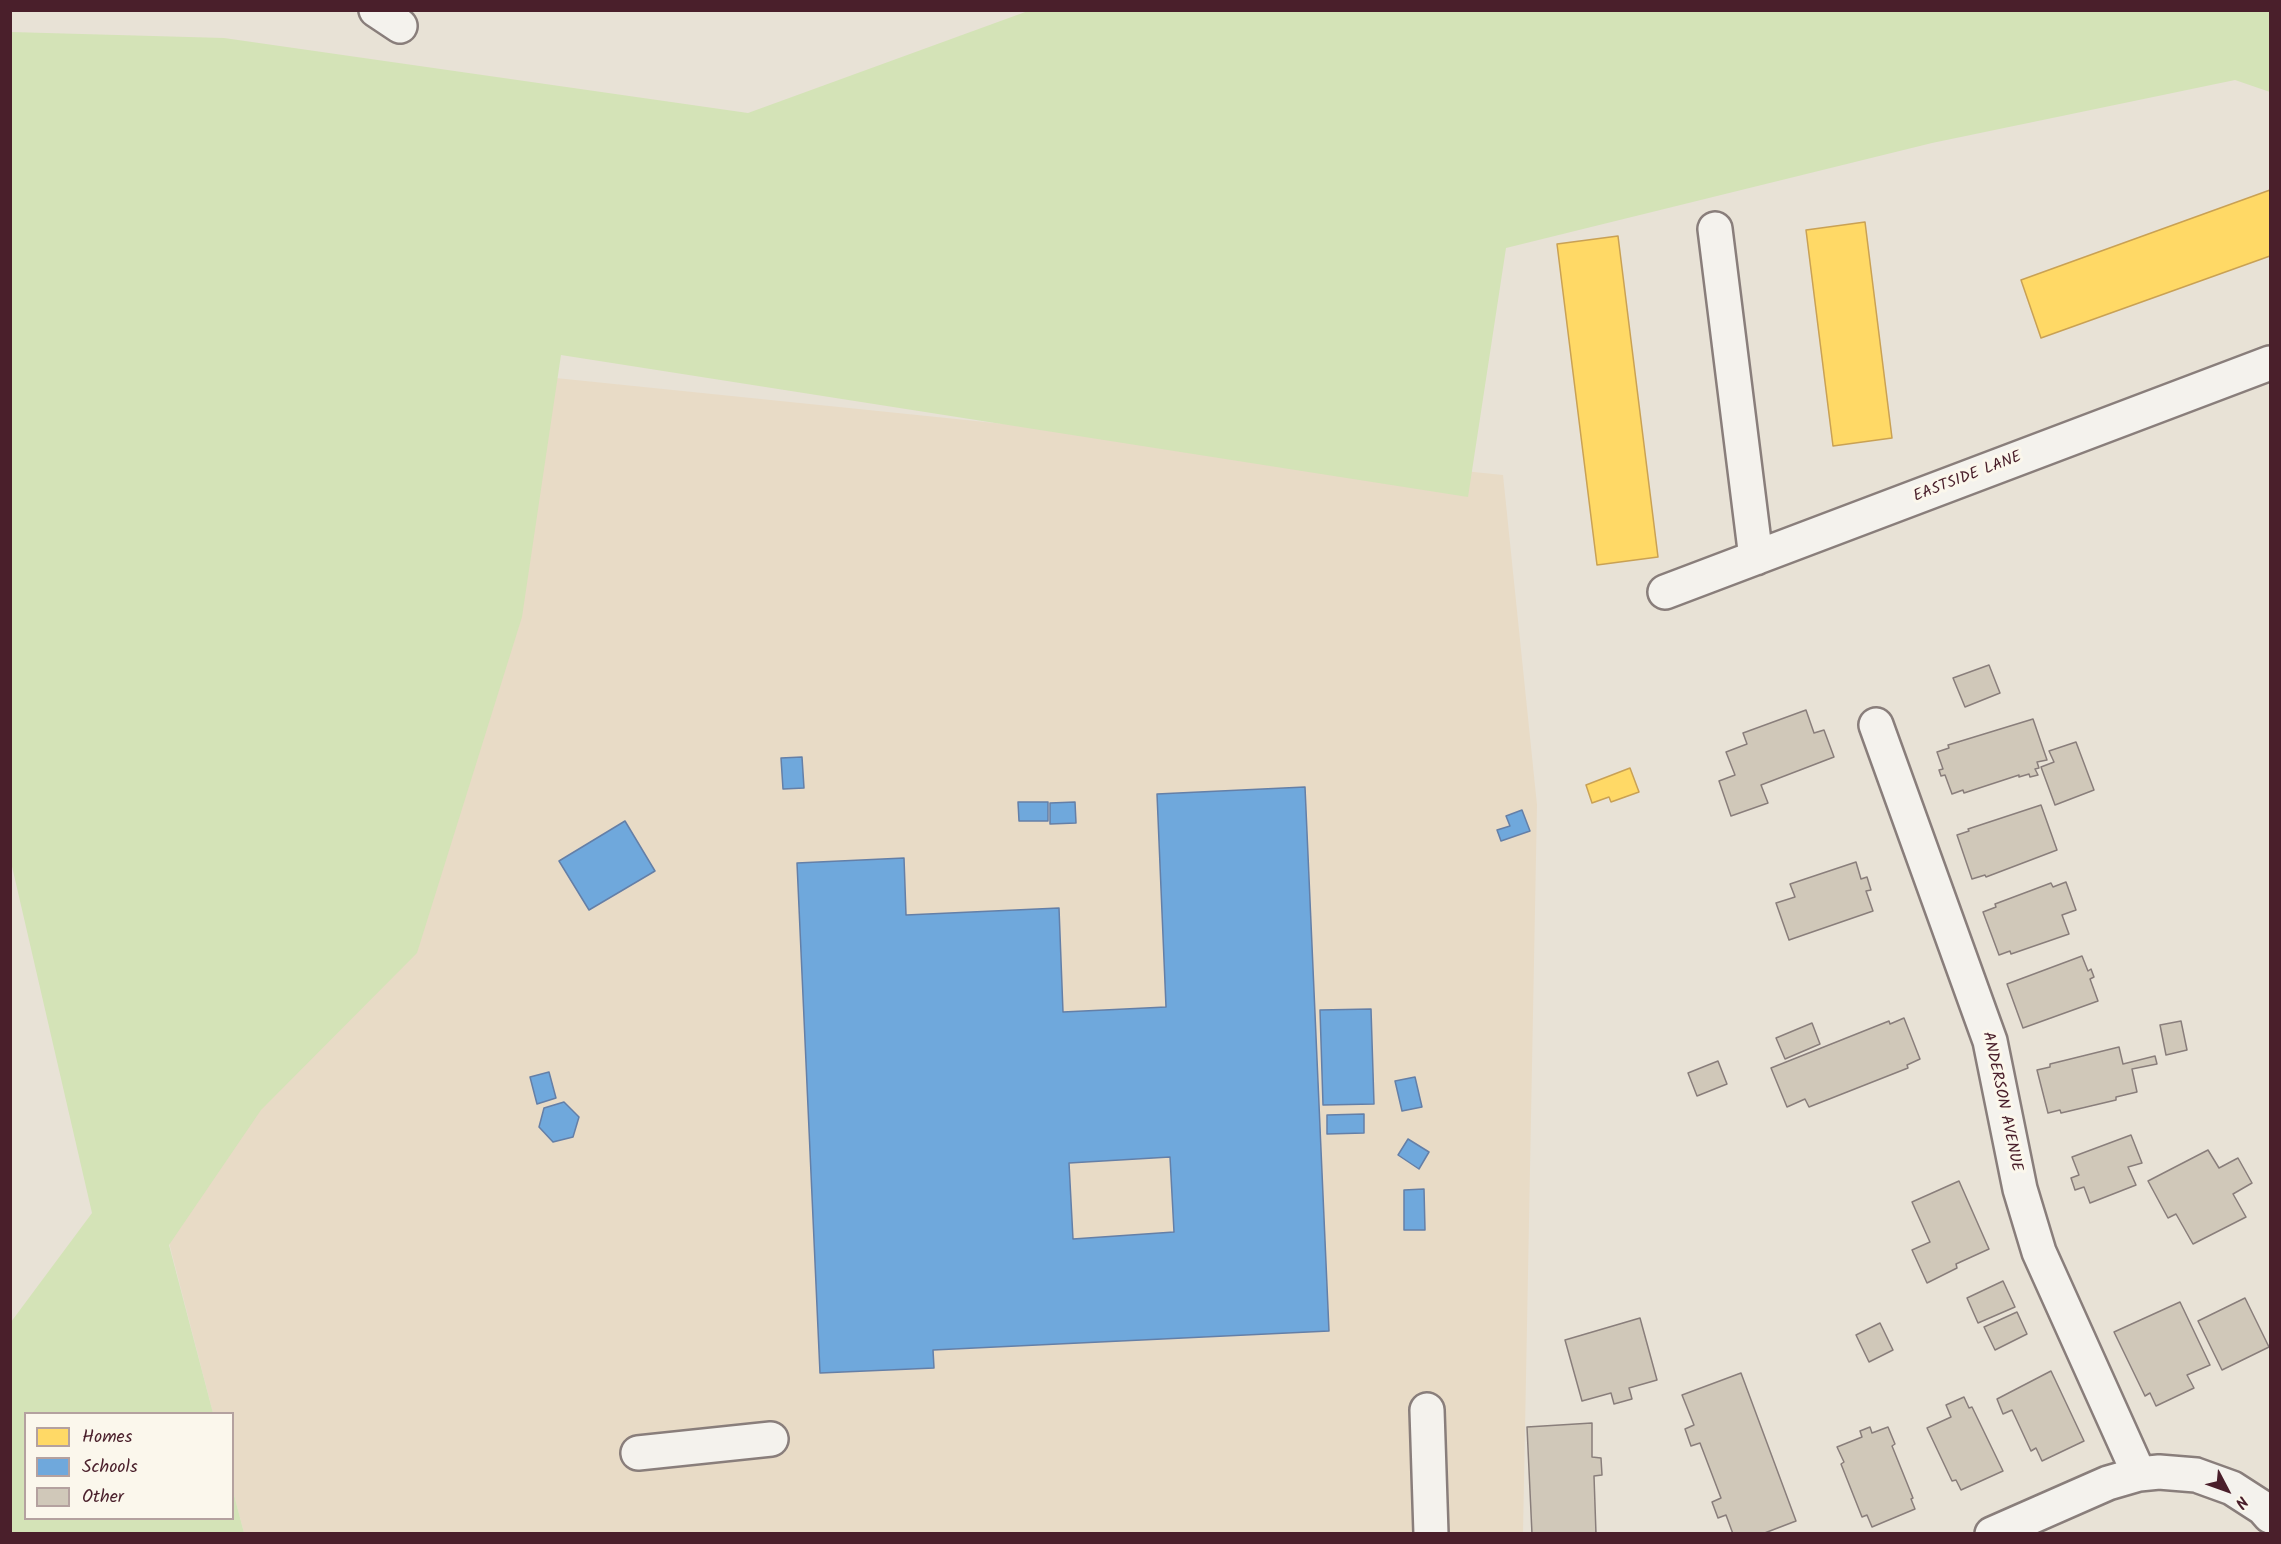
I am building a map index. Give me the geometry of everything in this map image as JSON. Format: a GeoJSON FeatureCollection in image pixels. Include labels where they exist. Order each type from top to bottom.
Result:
{"type":"FeatureCollection","features":[{"type":"Feature","properties":{"kind":"street"},"geometry":{"type":"LineString","coordinates":[[1715,229],[1756,558]]}},
{"type":"Feature","properties":{"kind":"street","name":"EASTSIDE LANE"},"geometry":{"type":"LineString","coordinates":[[1665,592],[2271,363]]}},
{"type":"Feature","properties":{"kind":"street","name":"ANDERSON AVENUE"},"geometry":{"type":"LineString","coordinates":[[1876,725],[1990,1041],[2020,1189],[2039,1252],[2139,1474]]}},
{"type":"Feature","properties":{"kind":"street"},"geometry":{"type":"LineString","coordinates":[[1427,1410],[1431,1533]]}},
{"type":"Feature","properties":{"kind":"street"},"geometry":{"type":"LineString","coordinates":[[638,1453],[771,1439]]}},
{"type":"Feature","properties":{"kind":"street"},"geometry":{"type":"LineString","coordinates":[[1992,1533],[2108,1483],[2139,1474],[2159,1472],[2196,1475],[2232,1488],[2271,1516]]}},
{"type":"Feature","properties":{"kind":"shaded area"},"geometry":{"type":"Polygon","coordinates":[[[292,351],[1503,475],[1537,805],[1523,1533],[244,1533],[234,1495],[234,1412],[213,1412],[11,631],[10,438],[292,351]]]}},
{"type":"Feature","properties":{"kind":"green space"},"geometry":{"type":"Polygon","coordinates":[[[1028,11],[2270,11],[2270,92],[2235,80],[1932,143],[1506,248],[1468,497],[561,355],[522,617],[417,953],[261,1110],[169,1245],[213,1412],[24,1412],[24,1520],[234,1520],[234,1495],[244,1533],[11,1533],[11,1322],[92,1213],[11,862],[11,32],[224,38],[748,113],[1028,11]]]}},
{"type":"Feature","properties":{"kind":"building: Homes"},"geometry":{"type":"Polygon","coordinates":[[[2270,190],[2270,256],[2041,338],[2021,280],[2270,190]]]}},
{"type":"Feature","properties":{"kind":"building: Homes"},"geometry":{"type":"Polygon","coordinates":[[[1865,222],[1892,438],[1833,446],[1806,230],[1865,222]]]}},
{"type":"Feature","properties":{"kind":"building: Homes"},"geometry":{"type":"Polygon","coordinates":[[[1618,236],[1658,557],[1597,565],[1557,244],[1618,236]]]}},
{"type":"Feature","properties":{"kind":"building: Homes"},"geometry":{"type":"Polygon","coordinates":[[[1630,768],[1639,792],[1611,802],[1609,797],[1592,803],[1586,785],[1630,768]]]}},
{"type":"Feature","properties":{"kind":"building: Schools"},"geometry":{"type":"Polygon","coordinates":[[[802,757],[804,788],[783,789],[781,758],[802,757]]]}},
{"type":"Feature","properties":{"kind":"building: Schools"},"geometry":{"type":"Polygon","coordinates":[[[1305,787],[1329,1331],[933,1350],[934,1368],[820,1373],[797,863],[904,858],[906,915],[1059,908],[1063,1012],[1166,1007],[1157,794],[1305,787]],[[1170,1157],[1069,1163],[1073,1239],[1174,1232],[1170,1157]]]}},
{"type":"Feature","properties":{"kind":"building: Schools"},"geometry":{"type":"Polygon","coordinates":[[[1018,802],[1048,802],[1048,821],[1019,821],[1018,802]]]}},
{"type":"Feature","properties":{"kind":"building: Schools"},"geometry":{"type":"Polygon","coordinates":[[[1075,802],[1076,823],[1050,824],[1050,803],[1075,802]]]}},
{"type":"Feature","properties":{"kind":"building: Schools"},"geometry":{"type":"Polygon","coordinates":[[[1522,810],[1530,831],[1501,841],[1497,830],[1510,826],[1506,816],[1522,810]]]}},
{"type":"Feature","properties":{"kind":"building: Schools"},"geometry":{"type":"Polygon","coordinates":[[[625,821],[655,871],[589,910],[559,861],[625,821]]]}},
{"type":"Feature","properties":{"kind":"building: Schools"},"geometry":{"type":"Polygon","coordinates":[[[1371,1009],[1374,1104],[1323,1105],[1320,1010],[1371,1009]]]}},
{"type":"Feature","properties":{"kind":"building: Schools"},"geometry":{"type":"Polygon","coordinates":[[[549,1072],[556,1098],[537,1104],[530,1077],[549,1072]]]}},
{"type":"Feature","properties":{"kind":"building: Schools"},"geometry":{"type":"Polygon","coordinates":[[[1415,1077],[1422,1107],[1402,1111],[1395,1081],[1415,1077]]]}},
{"type":"Feature","properties":{"kind":"building: Schools"},"geometry":{"type":"Polygon","coordinates":[[[564,1102],[579,1117],[573,1137],[553,1142],[539,1127],[544,1108],[564,1102]]]}},
{"type":"Feature","properties":{"kind":"building: Schools"},"geometry":{"type":"Polygon","coordinates":[[[1364,1114],[1364,1133],[1327,1134],[1327,1115],[1364,1114]]]}},
{"type":"Feature","properties":{"kind":"building: Schools"},"geometry":{"type":"Polygon","coordinates":[[[1408,1139],[1429,1152],[1419,1169],[1398,1155],[1408,1139]]]}},
{"type":"Feature","properties":{"kind":"building: Schools"},"geometry":{"type":"Polygon","coordinates":[[[1424,1189],[1425,1230],[1404,1230],[1404,1190],[1424,1189]]]}},
{"type":"Feature","properties":{"kind":"building: Other"},"geometry":{"type":"Polygon","coordinates":[[[1989,665],[2000,693],[1965,707],[1953,678],[1989,665]]]}},
{"type":"Feature","properties":{"kind":"building: Other"},"geometry":{"type":"Polygon","coordinates":[[[1806,710],[1814,733],[1824,730],[1834,757],[1761,785],[1768,803],[1731,816],[1719,781],[1735,775],[1726,752],[1747,744],[1743,733],[1806,710]]]}},
{"type":"Feature","properties":{"kind":"building: Other"},"geometry":{"type":"Polygon","coordinates":[[[2033,719],[2047,760],[2037,762],[2039,768],[2035,769],[2038,775],[2030,777],[2029,774],[2019,777],[2019,775],[1964,793],[1963,790],[1952,794],[1945,775],[1941,776],[1939,770],[1943,769],[1937,752],[1949,748],[1948,745],[2033,719]]]}},
{"type":"Feature","properties":{"kind":"building: Other"},"geometry":{"type":"Polygon","coordinates":[[[2076,742],[2094,790],[2055,805],[2041,767],[2054,762],[2049,751],[2076,742]]]}},
{"type":"Feature","properties":{"kind":"building: Other"},"geometry":{"type":"Polygon","coordinates":[[[2041,805],[2057,850],[1986,877],[1985,875],[1972,879],[1957,835],[1969,831],[1968,829],[2041,805]]]}},
{"type":"Feature","properties":{"kind":"building: Other"},"geometry":{"type":"Polygon","coordinates":[[[1856,862],[1861,879],[1867,877],[1871,890],[1866,891],[1873,911],[1789,940],[1776,903],[1795,897],[1790,884],[1856,862]]]}},
{"type":"Feature","properties":{"kind":"building: Other"},"geometry":{"type":"Polygon","coordinates":[[[2066,882],[2076,910],[2062,915],[2069,934],[2011,954],[2010,951],[1999,955],[1983,912],[1996,907],[1995,904],[2051,883],[2053,887],[2066,882]]]}},
{"type":"Feature","properties":{"kind":"building: Other"},"geometry":{"type":"Polygon","coordinates":[[[2082,956],[2088,971],[2091,969],[2094,977],[2090,979],[2098,1001],[2023,1028],[2007,984],[2082,956]]]}},
{"type":"Feature","properties":{"kind":"building: Other"},"geometry":{"type":"Polygon","coordinates":[[[1904,1018],[1920,1059],[1907,1065],[1908,1068],[1809,1107],[1805,1099],[1787,1107],[1771,1068],[1889,1021],[1890,1024],[1904,1018]]]}},
{"type":"Feature","properties":{"kind":"building: Other"},"geometry":{"type":"Polygon","coordinates":[[[2181,1021],[2187,1050],[2166,1055],[2160,1025],[2181,1021]]]}},
{"type":"Feature","properties":{"kind":"building: Other"},"geometry":{"type":"Polygon","coordinates":[[[1812,1023],[1820,1044],[1785,1059],[1776,1038],[1812,1023]]]}},
{"type":"Feature","properties":{"kind":"building: Other"},"geometry":{"type":"Polygon","coordinates":[[[2119,1047],[2123,1064],[2155,1056],[2157,1064],[2132,1069],[2137,1092],[2116,1097],[2116,1100],[2061,1113],[2060,1110],[2048,1113],[2037,1070],[2050,1067],[2050,1064],[2119,1047]]]}},
{"type":"Feature","properties":{"kind":"building: Other"},"geometry":{"type":"Polygon","coordinates":[[[1718,1061],[1727,1084],[1697,1096],[1688,1073],[1718,1061]]]}},
{"type":"Feature","properties":{"kind":"building: Other"},"geometry":{"type":"Polygon","coordinates":[[[2131,1135],[2142,1163],[2128,1167],[2136,1185],[2090,1203],[2084,1187],[2075,1190],[2071,1178],[2079,1175],[2072,1157],[2131,1135]]]}},
{"type":"Feature","properties":{"kind":"building: Other"},"geometry":{"type":"Polygon","coordinates":[[[2208,1150],[2219,1168],[2238,1158],[2252,1183],[2233,1194],[2246,1217],[2193,1244],[2176,1214],[2168,1218],[2148,1181],[2208,1150]]]}},
{"type":"Feature","properties":{"kind":"building: Other"},"geometry":{"type":"Polygon","coordinates":[[[1959,1181],[1989,1249],[1956,1264],[1957,1268],[1927,1283],[1912,1250],[1930,1242],[1912,1202],[1959,1181]]]}},
{"type":"Feature","properties":{"kind":"building: Other"},"geometry":{"type":"Polygon","coordinates":[[[2003,1281],[2015,1307],[1978,1323],[1967,1298],[2003,1281]]]}},
{"type":"Feature","properties":{"kind":"building: Other"},"geometry":{"type":"Polygon","coordinates":[[[2245,1298],[2269,1347],[2222,1370],[2198,1321],[2245,1298]]]}},
{"type":"Feature","properties":{"kind":"building: Other"},"geometry":{"type":"Polygon","coordinates":[[[2180,1302],[2210,1365],[2187,1375],[2194,1388],[2156,1406],[2150,1393],[2145,1396],[2114,1332],[2180,1302]]]}},
{"type":"Feature","properties":{"kind":"building: Other"},"geometry":{"type":"Polygon","coordinates":[[[2017,1312],[2027,1334],[1995,1350],[1984,1327],[2017,1312]]]}},
{"type":"Feature","properties":{"kind":"building: Other"},"geometry":{"type":"Polygon","coordinates":[[[1640,1318],[1657,1380],[1629,1388],[1632,1399],[1614,1404],[1611,1393],[1582,1401],[1565,1340],[1640,1318]]]}},
{"type":"Feature","properties":{"kind":"building: Other"},"geometry":{"type":"Polygon","coordinates":[[[1880,1323],[1893,1350],[1869,1362],[1856,1335],[1880,1323]]]}},
{"type":"Feature","properties":{"kind":"building: Other"},"geometry":{"type":"Polygon","coordinates":[[[2051,1371],[2084,1441],[2042,1461],[2036,1448],[2031,1451],[2012,1410],[2003,1414],[1997,1399],[2051,1371]]]}},
{"type":"Feature","properties":{"kind":"building: Other"},"geometry":{"type":"Polygon","coordinates":[[[1741,1373],[1796,1521],[1762,1534],[1733,1534],[1726,1515],[1718,1518],[1712,1502],[1721,1498],[1700,1443],[1691,1446],[1685,1429],[1694,1425],[1682,1395],[1741,1373]]]}},
{"type":"Feature","properties":{"kind":"building: Other"},"geometry":{"type":"Polygon","coordinates":[[[1964,1397],[1969,1408],[1972,1407],[2003,1471],[1961,1490],[1956,1480],[1952,1481],[1927,1428],[1951,1417],[1946,1405],[1964,1397]]]}},
{"type":"Feature","properties":{"kind":"building: Other"},"geometry":{"type":"Polygon","coordinates":[[[1592,1423],[1592,1457],[1601,1458],[1602,1475],[1594,1476],[1596,1534],[1532,1534],[1527,1427],[1592,1423]]]}},
{"type":"Feature","properties":{"kind":"building: Other"},"geometry":{"type":"Polygon","coordinates":[[[1870,1427],[1872,1433],[1888,1427],[1895,1444],[1892,1446],[1913,1498],[1911,1499],[1915,1509],[1872,1527],[1867,1515],[1862,1517],[1841,1464],[1844,1462],[1837,1447],[1862,1437],[1860,1431],[1870,1427]]]}}]}
